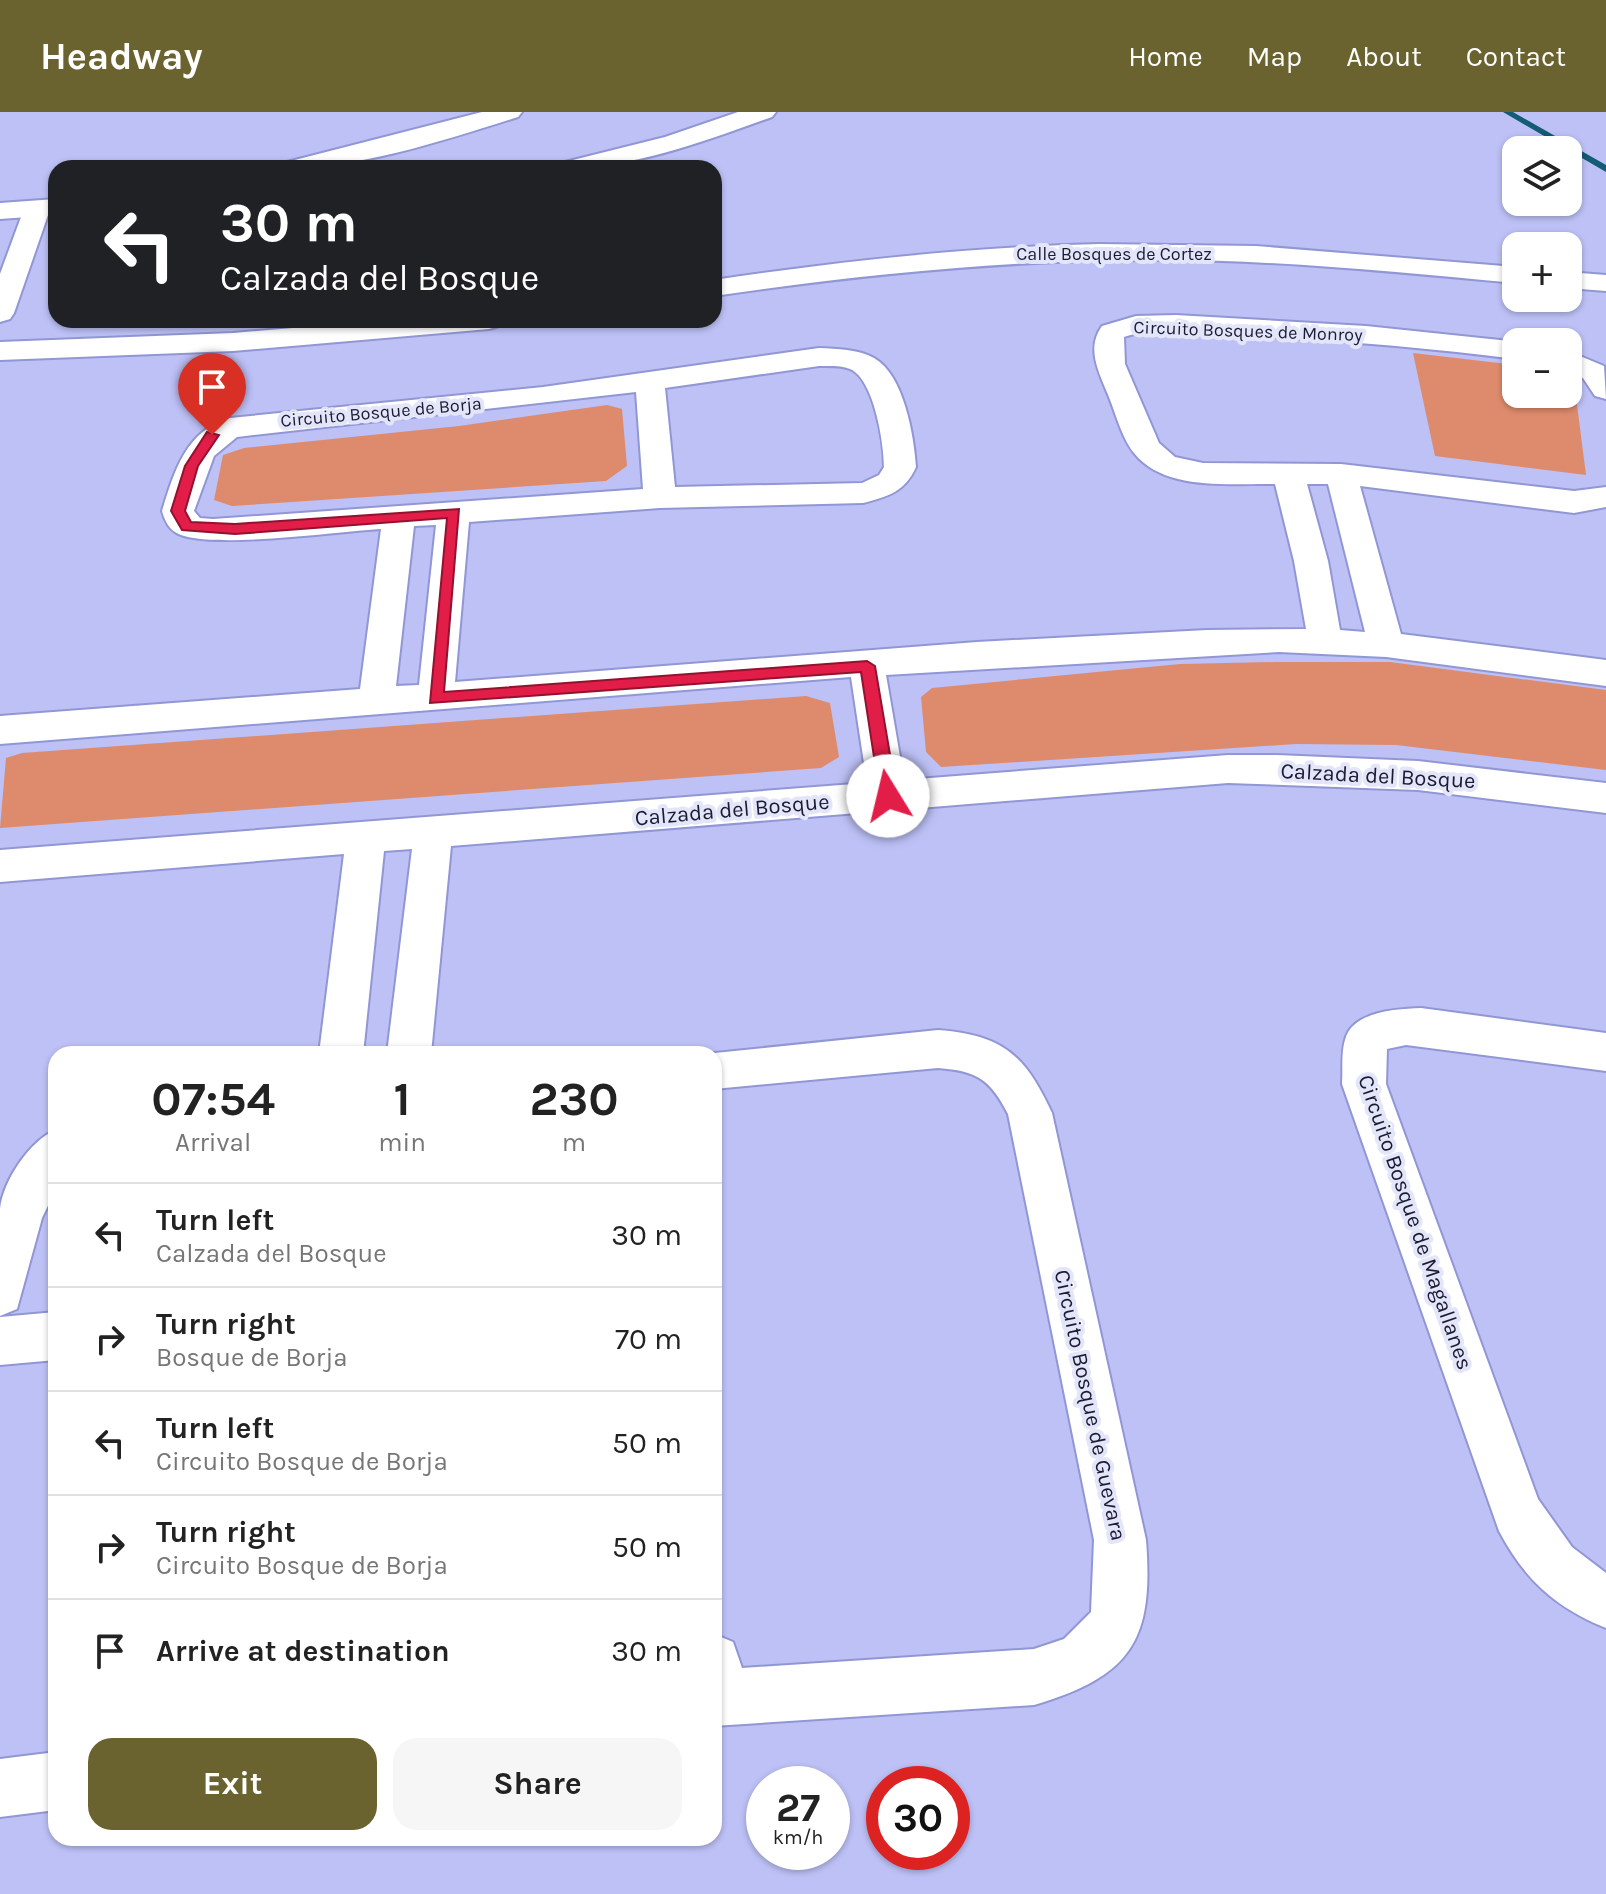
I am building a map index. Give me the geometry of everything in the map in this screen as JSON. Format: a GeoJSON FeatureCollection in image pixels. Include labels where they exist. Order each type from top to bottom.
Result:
{"type":"FeatureCollection","features":[{"type":"Feature","properties":{"kind":"highway"},"geometry":{"type":"LineString","coordinates":[[329,160],[429,136],[509,112]]}},
{"type":"Feature","properties":{"kind":"highway"},"geometry":{"type":"LineString","coordinates":[[606,160],[674,143],[763,112]]}},
{"type":"Feature","properties":{"kind":"highway"},"geometry":{"type":"LineString","coordinates":[[0,211],[46,208]]}},
{"type":"Feature","properties":{"kind":"street"},"geometry":{"type":"LineString","coordinates":[[0,313],[46,208]]}},
{"type":"Feature","properties":{"kind":"street","name":"Calle Bosques de Cortez"},"geometry":{"type":"LineString","coordinates":[[722,287],[933,260],[1101,252],[1299,257],[1502,274]]}},
{"type":"Feature","properties":{"kind":"street"},"geometry":{"type":"LineString","coordinates":[[1582,281],[1606,283]]}},
{"type":"Feature","properties":{"kind":"street","name":"Circuito Bosques de Monroy"},"geometry":{"type":"LineString","coordinates":[[1502,349],[1273,328],[1139,325],[1112,332],[1108,342],[1110,364],[1154,459],[1165,465],[1203,473],[1288,471],[1341,474],[1574,502],[1606,497]]}},
{"type":"Feature","properties":{"kind":"street"},"geometry":{"type":"LineString","coordinates":[[0,351],[233,342],[396,328]]}},
{"type":"Feature","properties":{"kind":"street","name":"Circuito Bosque de Borja"},"geometry":{"type":"LineString","coordinates":[[819,357],[849,358],[866,363],[877,373],[900,454],[897,477],[879,489],[863,493],[660,498],[213,530],[187,526],[178,511],[198,454],[212,435],[230,428],[458,406],[819,357]]}},
{"type":"Feature","properties":{"kind":"street"},"geometry":{"type":"LineString","coordinates":[[1582,366],[1594,372],[1606,390]]}},
{"type":"Feature","properties":{"kind":"street"},"geometry":{"type":"LineString","coordinates":[[650,381],[660,498]]}},
{"type":"Feature","properties":{"kind":"street"},"geometry":{"type":"LineString","coordinates":[[1288,471],[1311,561],[1325,641]]}},
{"type":"Feature","properties":{"kind":"street"},"geometry":{"type":"LineString","coordinates":[[1341,474],[1386,645]]}},
{"type":"Feature","properties":{"kind":"street"},"geometry":{"type":"LineString","coordinates":[[435,699],[454,512]]}},
{"type":"Feature","properties":{"kind":"street"},"geometry":{"type":"LineString","coordinates":[[376,703],[399,516]]}},
{"type":"Feature","properties":{"kind":"street"},"geometry":{"type":"LineString","coordinates":[[0,730],[1191,643],[1325,641],[1386,645],[1606,673]]}},
{"type":"Feature","properties":{"kind":"street"},"geometry":{"type":"LineString","coordinates":[[867,666],[888,796]]}},
{"type":"Feature","properties":{"kind":"street","name":"Calzada del Bosque"},"geometry":{"type":"LineString","coordinates":[[0,866],[1228,769],[1328,767],[1425,773],[1606,798]]}},
{"type":"Feature","properties":{"kind":"street"},"geometry":{"type":"LineString","coordinates":[[410,1046],[433,831]]}},
{"type":"Feature","properties":{"kind":"street"},"geometry":{"type":"LineString","coordinates":[[342,1046],[366,835]]}},
{"type":"Feature","properties":{"kind":"street","name":"Circuito Bosque de Magallanes"},"geometry":{"type":"LineString","coordinates":[[1606,1052],[1421,1026],[1397,1027],[1377,1031],[1366,1040],[1362,1067],[1364,1084],[1517,1513],[1533,1544],[1556,1571],[1582,1591],[1606,1601]]}},
{"type":"Feature","properties":{"kind":"street","name":"Circuito Bosque de Guevara"},"geometry":{"type":"LineString","coordinates":[[722,1069],[938,1049],[961,1050],[1005,1068],[1030,1113],[1120,1540],[1123,1571],[1122,1605],[1113,1632],[1092,1654],[1067,1670],[1034,1677],[722,1685]]}},
{"type":"Feature","properties":{"kind":"street"},"geometry":{"type":"LineString","coordinates":[[0,1293],[17,1214],[33,1181],[48,1161]]}},
{"type":"Feature","properties":{"kind":"street"},"geometry":{"type":"LineString","coordinates":[[0,1341],[48,1337]]}},
{"type":"Feature","properties":{"kind":"street"},"geometry":{"type":"LineString","coordinates":[[0,1788],[48,1782]]}},
{"type":"Feature","properties":{"kind":"shaded area"},"geometry":{"type":"Polygon","coordinates":[[[1413,353],[1502,363],[1502,408],[1577,408],[1586,475],[1435,456],[1413,353]]]}},
{"type":"Feature","properties":{"kind":"shaded area"},"geometry":{"type":"Polygon","coordinates":[[[607,405],[622,409],[627,466],[606,481],[232,506],[214,500],[223,455],[244,448],[459,426],[607,405]]]}},
{"type":"Feature","properties":{"kind":"shaded area"},"geometry":{"type":"Polygon","coordinates":[[[1390,662],[1606,690],[1606,770],[1396,745],[1296,744],[941,767],[926,752],[921,697],[932,688],[1180,664],[1390,662]]]}},
{"type":"Feature","properties":{"kind":"shaded area"},"geometry":{"type":"Polygon","coordinates":[[[806,696],[830,703],[839,757],[821,768],[0,828],[6,758],[22,753],[806,696]]]}},
{"type":"Feature","properties":{"kind":"waterway"},"geometry":{"type":"LineString","coordinates":[[1507,112],[1606,169]]}},
{"type":"Feature","properties":{"kind":"route"},"geometry":{"type":"LineString","coordinates":[[212,435],[192,466],[178,511],[179,519],[187,526],[235,529],[454,512],[435,699],[867,666],[888,796]]}}]}
